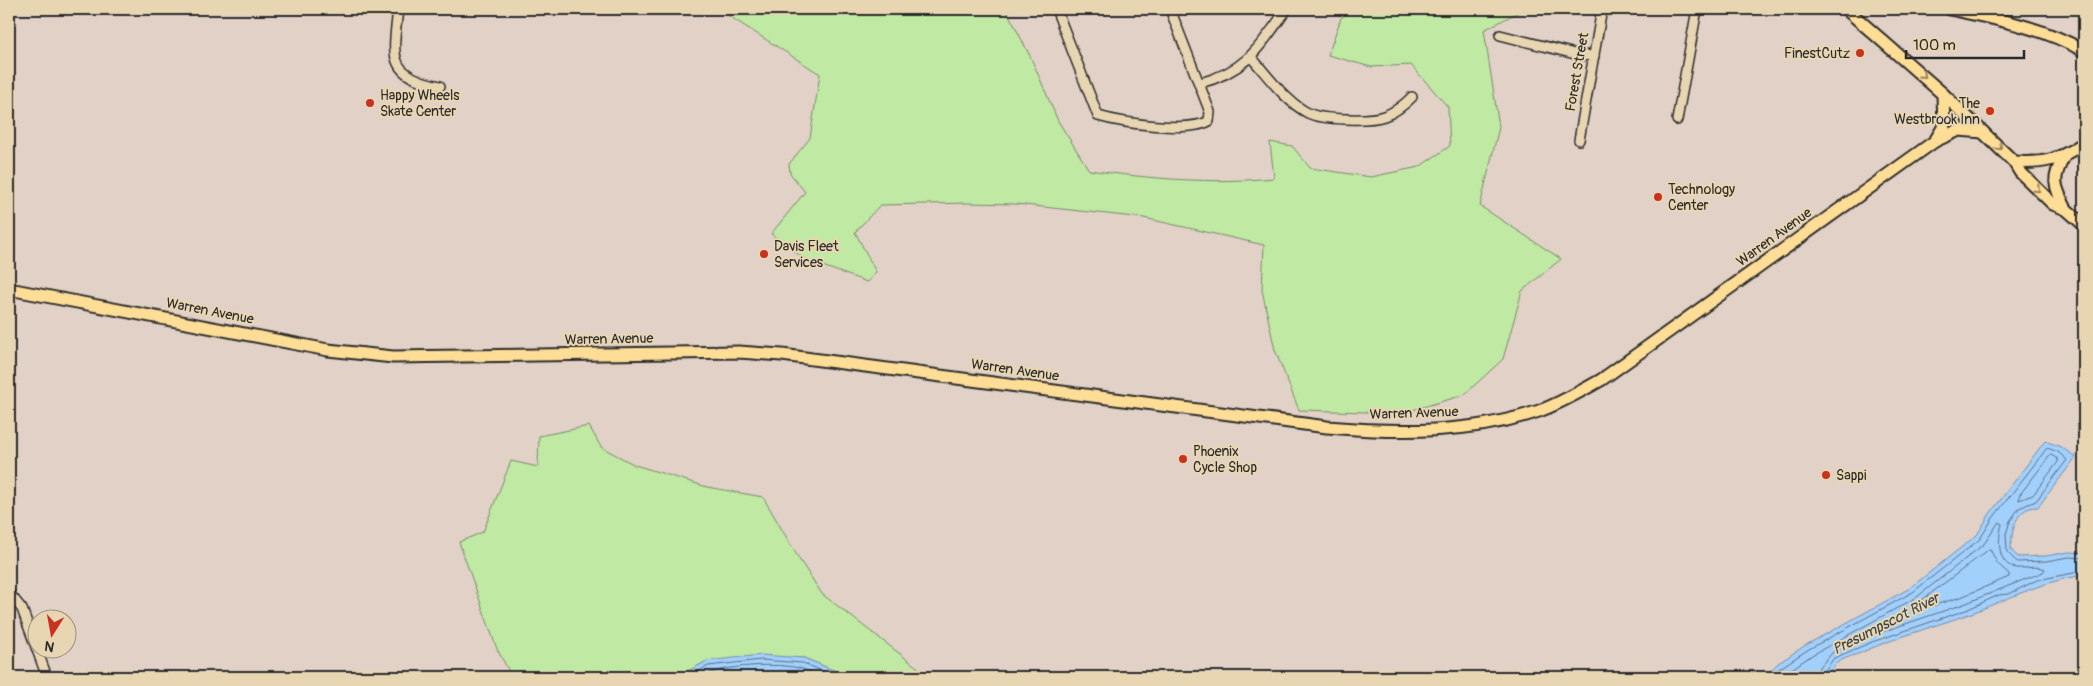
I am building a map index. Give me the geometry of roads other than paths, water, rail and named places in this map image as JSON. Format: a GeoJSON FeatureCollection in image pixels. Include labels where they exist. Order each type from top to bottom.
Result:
{"type":"FeatureCollection","features":[{"type":"Feature","properties":{"kind":"main road"},"geometry":{"type":"LineString","coordinates":[[1846,9],[1859,14],[2014,162],[2020,172],[2053,204],[2066,209],[2084,225]]}},
{"type":"Feature","properties":{"kind":"main road"},"geometry":{"type":"LineString","coordinates":[[1950,9],[2022,25],[2051,34],[2084,51]]}},
{"type":"Feature","properties":{"kind":"main road"},"geometry":{"type":"LineString","coordinates":[[1935,140],[1944,126],[1943,94]]}},
{"type":"Feature","properties":{"kind":"main road","name":"Warren Avenue"},"geometry":{"type":"LineString","coordinates":[[9,289],[328,350],[393,357],[739,352],[782,355],[1327,427],[1415,431],[1467,427],[1538,411],[1559,403],[1601,380],[1935,140],[1959,130],[1983,132]]}},
{"type":"Feature","properties":{"kind":"main road"},"geometry":{"type":"LineString","coordinates":[[2014,162],[2038,164],[2065,155],[2084,143]]}},
{"type":"Feature","properties":{"kind":"main road"},"geometry":{"type":"LineString","coordinates":[[2065,155],[2058,168],[2054,182],[2066,209]]}},
{"type":"Feature","properties":{"kind":"street"},"geometry":{"type":"LineString","coordinates":[[398,9],[394,46],[396,61],[402,71],[411,78],[440,86]]}},
{"type":"Feature","properties":{"kind":"street"},"geometry":{"type":"LineString","coordinates":[[1056,9],[1098,116],[1120,121],[1189,128],[1201,126],[1210,121],[1210,112],[1170,9]]}},
{"type":"Feature","properties":{"kind":"street"},"geometry":{"type":"LineString","coordinates":[[1200,84],[1232,72],[1251,57],[1288,9]]}},
{"type":"Feature","properties":{"kind":"street","name":"Forest Street"},"geometry":{"type":"LineString","coordinates":[[1579,140],[1602,9]]}},
{"type":"Feature","properties":{"kind":"street"},"geometry":{"type":"LineString","coordinates":[[1677,120],[1696,9]]}},
{"type":"Feature","properties":{"kind":"street"},"geometry":{"type":"LineString","coordinates":[[1500,35],[1579,55],[1594,56]]}},
{"type":"Feature","properties":{"kind":"street"},"geometry":{"type":"LineString","coordinates":[[1251,57],[1285,97],[1309,114],[1339,119],[1383,117],[1402,107],[1412,97]]}},
{"type":"Feature","properties":{"kind":"street"},"geometry":{"type":"LineString","coordinates":[[9,593],[22,609],[47,677]]}},
{"type":"Feature","properties":{"kind":"water","name":"Presumpscot River"},"geometry":{"type":"Polygon","coordinates":[[[2045,441],[2061,447],[2076,457],[2038,507],[2030,508],[2019,516],[2013,529],[2011,550],[2018,557],[2046,556],[2069,552],[2084,553],[2084,575],[2052,582],[1966,615],[1871,648],[1841,660],[1824,677],[1765,677],[1777,664],[1806,645],[1910,588],[1977,535],[1989,515],[2045,441]]]}},
{"type":"Feature","properties":{"kind":"water"},"geometry":{"type":"Polygon","coordinates":[[[761,655],[804,658],[850,677],[677,677],[707,661],[761,655]]]}},
{"type":"Feature","properties":{"kind":"place","name":"FinestCutz"},"geometry":{"type":"Point","coordinates":[1860,53]}},
{"type":"Feature","properties":{"kind":"place","name":"Happy Wheels Skate Center"},"geometry":{"type":"Point","coordinates":[370,103]}},
{"type":"Feature","properties":{"kind":"place","name":"The Westbrook Inn"},"geometry":{"type":"Point","coordinates":[1990,111]}},
{"type":"Feature","properties":{"kind":"place","name":"Technology Center"},"geometry":{"type":"Point","coordinates":[1658,197]}},
{"type":"Feature","properties":{"kind":"place","name":"Davis Fleet Services"},"geometry":{"type":"Point","coordinates":[764,254]}},
{"type":"Feature","properties":{"kind":"place","name":"Phoenix Cycle Shop"},"geometry":{"type":"Point","coordinates":[1183,459]}},
{"type":"Feature","properties":{"kind":"place","name":"Sappi"},"geometry":{"type":"Point","coordinates":[1826,475]}}]}
